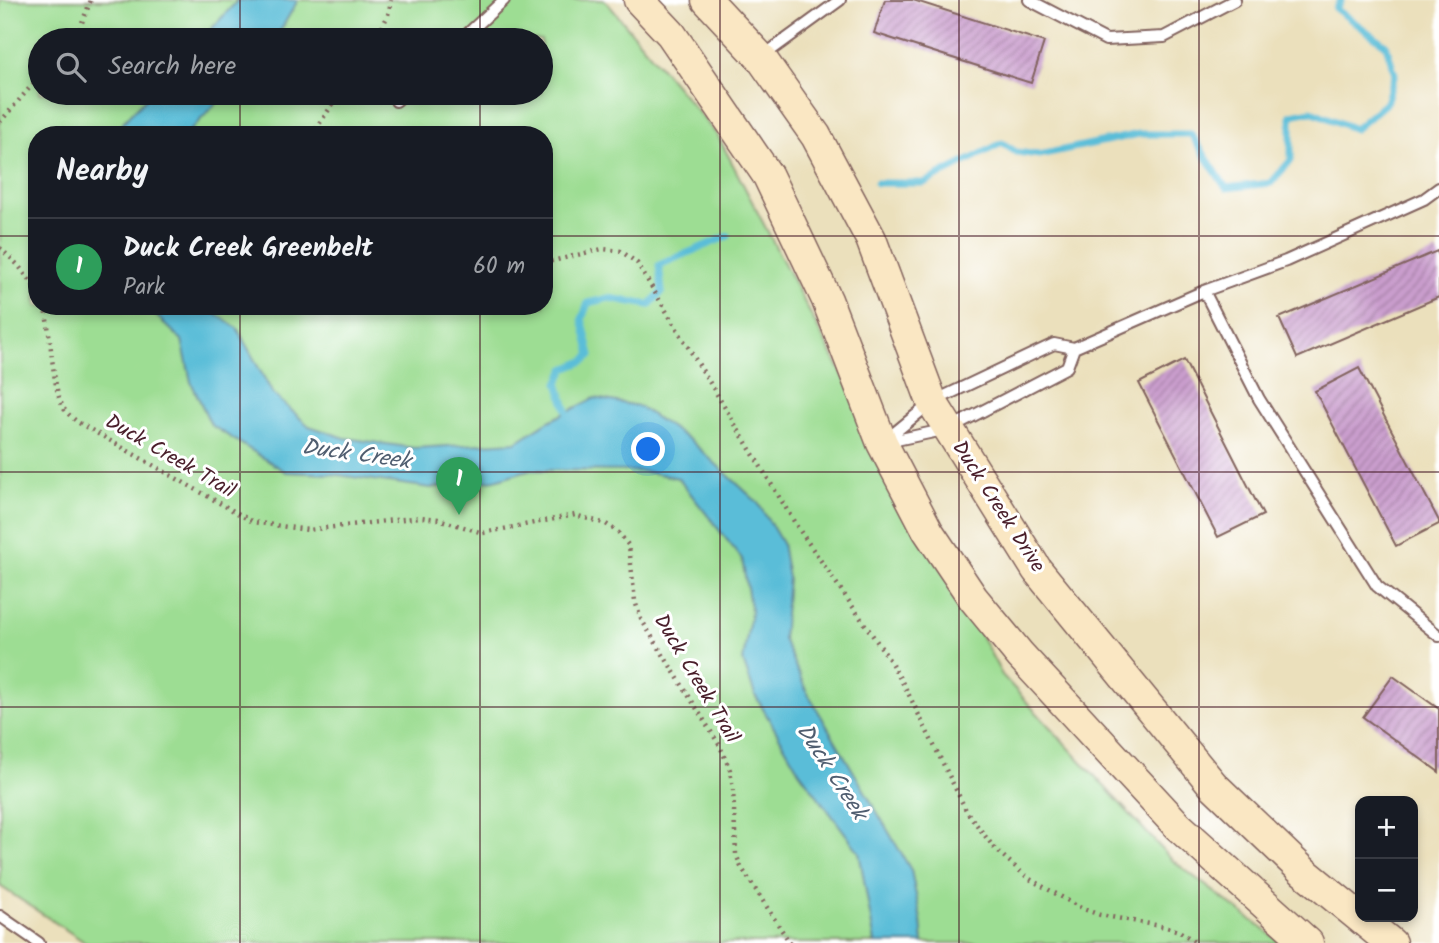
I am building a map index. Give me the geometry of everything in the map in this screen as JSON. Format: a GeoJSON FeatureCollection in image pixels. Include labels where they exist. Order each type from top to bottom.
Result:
{"type":"FeatureCollection","features":[{"type":"Feature","properties":{"kind":"main road"},"geometry":{"type":"LineString","coordinates":[[639,0],[671,34],[768,176],[827,300],[882,443],[928,531],[988,618],[1178,826],[1308,943]]}},
{"type":"Feature","properties":{"kind":"main road","name":"Duck Creek Drive"},"geometry":{"type":"LineString","coordinates":[[706,0],[761,58],[816,136],[871,239],[932,402],[1037,570],[1213,785],[1304,872],[1391,943]]}},
{"type":"Feature","properties":{"kind":"lane"},"geometry":{"type":"LineString","coordinates":[[474,28],[504,0]]}},
{"type":"Feature","properties":{"kind":"lane"},"geometry":{"type":"LineString","coordinates":[[761,58],[840,0]]}},
{"type":"Feature","properties":{"kind":"lane"},"geometry":{"type":"LineString","coordinates":[[1030,0],[1106,40],[1164,37],[1234,0]]}},
{"type":"Feature","properties":{"kind":"lane"},"geometry":{"type":"LineString","coordinates":[[882,443],[932,402],[1054,344],[1074,348],[1204,291],[1286,261],[1424,199],[1439,188]]}},
{"type":"Feature","properties":{"kind":"lane"},"geometry":{"type":"LineString","coordinates":[[1204,291],[1259,399],[1377,586],[1439,636]]}},
{"type":"Feature","properties":{"kind":"lane"},"geometry":{"type":"LineString","coordinates":[[882,443],[948,429],[1066,367],[1074,348]]}},
{"type":"Feature","properties":{"kind":"lane"},"geometry":{"type":"LineString","coordinates":[[0,916],[39,943]]}},
{"type":"Feature","properties":{"kind":"path"},"geometry":{"type":"LineString","coordinates":[[80,28],[91,0]]}},
{"type":"Feature","properties":{"kind":"path"},"geometry":{"type":"LineString","coordinates":[[382,28],[391,0]]}},
{"type":"Feature","properties":{"kind":"path"},"geometry":{"type":"LineString","coordinates":[[0,122],[28,90]]}},
{"type":"Feature","properties":{"kind":"path"},"geometry":{"type":"LineString","coordinates":[[318,126],[332,105]]}},
{"type":"Feature","properties":{"kind":"path"},"geometry":{"type":"LineString","coordinates":[[0,248],[28,278]]}},
{"type":"Feature","properties":{"kind":"path"},"geometry":{"type":"LineString","coordinates":[[553,261],[602,249],[621,251],[637,263],[798,528],[887,656],[967,812],[995,849],[1028,878],[1081,908],[1100,915],[1166,927],[1179,931],[1197,943]]}},
{"type":"Feature","properties":{"kind":"path","name":"Duck Creek Trail"},"geometry":{"type":"LineString","coordinates":[[45,315],[58,391],[62,405],[69,415],[253,522],[308,530],[421,517],[438,519],[483,533],[575,514],[606,524],[619,533],[629,546],[635,601],[641,618],[707,723],[730,770],[734,839],[741,867],[790,943]]}},
{"type":"Feature","properties":{"kind":"green space"},"geometry":{"type":"Polygon","coordinates":[[[0,0],[605,0],[718,136],[1002,675],[1172,860],[1282,943],[86,943],[0,886],[0,0]]]}},
{"type":"Feature","properties":{"kind":"water"},"geometry":{"type":"Polygon","coordinates":[[[238,0],[298,0],[282,28],[212,28],[238,0]]]}},
{"type":"Feature","properties":{"kind":"water"},"geometry":{"type":"Polygon","coordinates":[[[139,105],[215,105],[195,126],[122,126],[139,105]]]}},
{"type":"Feature","properties":{"kind":"water","name":"Duck Creek"},"geometry":{"type":"Polygon","coordinates":[[[156,315],[218,315],[237,328],[273,394],[309,426],[345,438],[414,448],[516,442],[547,422],[595,398],[638,406],[691,441],[758,503],[782,543],[788,578],[783,639],[807,692],[911,870],[923,943],[875,943],[859,852],[799,771],[755,695],[743,661],[751,611],[742,559],[678,478],[643,471],[528,470],[495,480],[431,488],[331,474],[286,472],[211,425],[191,382],[182,340],[156,315]]]}},
{"type":"Feature","properties":{"kind":"building"},"geometry":{"type":"Polygon","coordinates":[[[885,0],[913,0],[1044,42],[1031,83],[874,33],[885,0]]]}},
{"type":"Feature","properties":{"kind":"building"},"geometry":{"type":"Polygon","coordinates":[[[1437,251],[1439,297],[1297,358],[1279,318],[1437,251]]]}},
{"type":"Feature","properties":{"kind":"building"},"geometry":{"type":"Polygon","coordinates":[[[1184,360],[1263,515],[1218,537],[1139,383],[1184,360]]]}},
{"type":"Feature","properties":{"kind":"building"},"geometry":{"type":"Polygon","coordinates":[[[1359,368],[1439,521],[1439,524],[1396,546],[1315,391],[1359,368]]]}},
{"type":"Feature","properties":{"kind":"building"},"geometry":{"type":"Polygon","coordinates":[[[1393,676],[1439,709],[1439,772],[1363,717],[1393,676]]]}},
{"type":"Feature","properties":{"kind":"waterway"},"geometry":{"type":"LineString","coordinates":[[877,183],[924,183],[1002,143],[1016,152],[1039,155],[1139,134],[1191,134],[1226,188],[1271,183],[1291,160],[1291,115],[1311,111],[1355,129],[1386,103],[1395,74],[1386,45],[1336,9],[1341,0]]}},
{"type":"Feature","properties":{"kind":"waterway"},"geometry":{"type":"LineString","coordinates":[[570,421],[558,383],[565,369],[591,355],[582,319],[588,303],[609,298],[649,305],[662,292],[659,265],[728,236]]}},
{"type":"Feature","properties":{"kind":"place","name":"Duck Creek Greenbelt"},"geometry":{"type":"Point","coordinates":[459,515]}}]}
